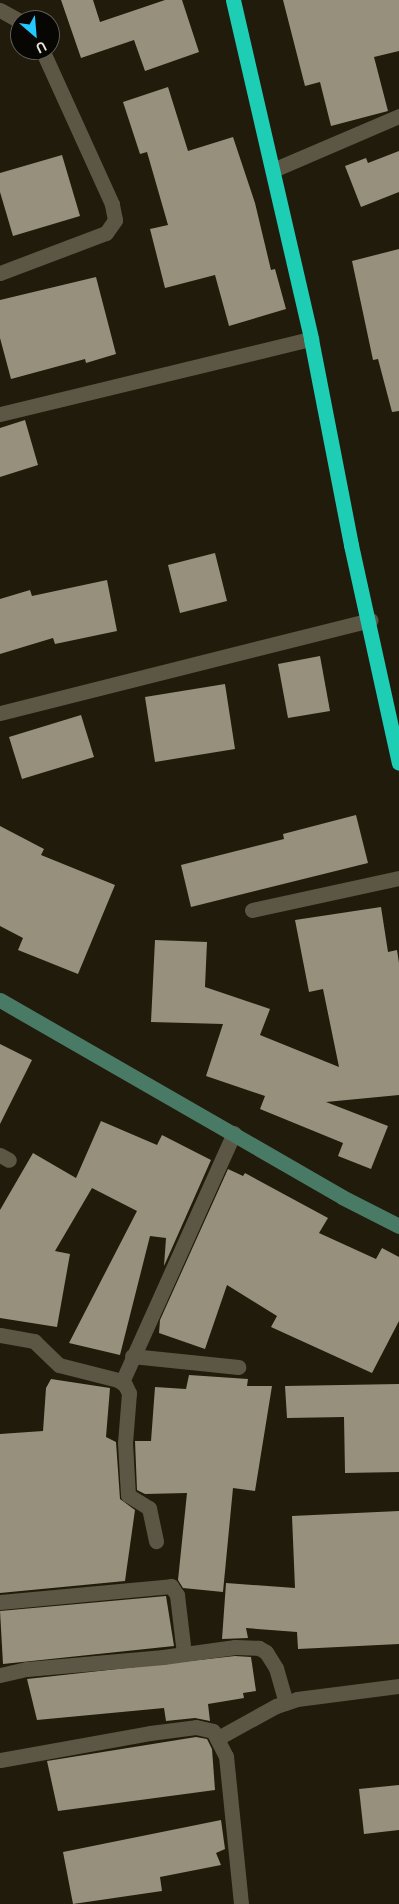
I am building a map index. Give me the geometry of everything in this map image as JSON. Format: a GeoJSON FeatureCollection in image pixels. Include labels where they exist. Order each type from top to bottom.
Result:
{"type":"FeatureCollection","features":[{"type":"Feature","properties":{"kind":"highway"},"geometry":{"type":"LineString","coordinates":[[233,0],[311,338],[350,544],[370,620],[399,762]]}},
{"type":"Feature","properties":{"kind":"street"},"geometry":{"type":"LineString","coordinates":[[0,273],[106,233],[115,220],[112,204],[47,60]]}},
{"type":"Feature","properties":{"kind":"street"},"geometry":{"type":"LineString","coordinates":[[273,170],[399,116]]}},
{"type":"Feature","properties":{"kind":"street"},"geometry":{"type":"LineString","coordinates":[[0,414],[311,338]]}},
{"type":"Feature","properties":{"kind":"street"},"geometry":{"type":"LineString","coordinates":[[0,713],[370,620]]}},
{"type":"Feature","properties":{"kind":"street"},"geometry":{"type":"LineString","coordinates":[[252,910],[399,878]]}},
{"type":"Feature","properties":{"kind":"street"},"geometry":{"type":"LineString","coordinates":[[0,1000],[234,1133],[342,1197],[399,1226]]}},
{"type":"Feature","properties":{"kind":"street"},"geometry":{"type":"LineString","coordinates":[[122,1382],[132,1356],[234,1133]]}},
{"type":"Feature","properties":{"kind":"street"},"geometry":{"type":"LineString","coordinates":[[0,1334],[34,1341],[59,1365],[122,1382],[128,1393],[125,1443],[128,1495],[149,1508],[156,1541]]}},
{"type":"Feature","properties":{"kind":"street"},"geometry":{"type":"LineString","coordinates":[[132,1356],[238,1367]]}},
{"type":"Feature","properties":{"kind":"street"},"geometry":{"type":"LineString","coordinates":[[0,1602],[170,1586],[177,1595],[184,1654]]}},
{"type":"Feature","properties":{"kind":"street"},"geometry":{"type":"LineString","coordinates":[[0,1675],[27,1669],[184,1654],[235,1647],[259,1648],[266,1652],[276,1668],[286,1703]]}},
{"type":"Feature","properties":{"kind":"street"},"geometry":{"type":"LineString","coordinates":[[218,1738],[286,1703],[399,1686]]}},
{"type":"Feature","properties":{"kind":"street"},"geometry":{"type":"LineString","coordinates":[[0,1760],[196,1727],[213,1731],[226,1756],[241,1904],[238,1904]]}},
{"type":"Feature","properties":{"kind":"building"},"geometry":{"type":"Polygon","coordinates":[[[61,0],[93,0],[100,22],[165,0],[182,0],[199,52],[145,71],[134,40],[81,58],[61,0]]]}},
{"type":"Feature","properties":{"kind":"building"},"geometry":{"type":"Polygon","coordinates":[[[283,0],[399,0],[399,51],[374,57],[388,111],[331,126],[320,82],[305,86],[283,0]]]}},
{"type":"Feature","properties":{"kind":"building"},"geometry":{"type":"Polygon","coordinates":[[[168,87],[188,151],[233,137],[255,203],[271,270],[275,269],[286,309],[229,326],[215,275],[165,288],[150,229],[168,225],[147,152],[140,154],[123,102],[168,87]]]}},
{"type":"Feature","properties":{"kind":"building"},"geometry":{"type":"Polygon","coordinates":[[[399,151],[399,192],[361,207],[345,166],[366,158],[368,163],[399,151]]]}},
{"type":"Feature","properties":{"kind":"building"},"geometry":{"type":"Polygon","coordinates":[[[62,155],[80,216],[13,236],[0,192],[0,173],[62,155]]]}},
{"type":"Feature","properties":{"kind":"building"},"geometry":{"type":"Polygon","coordinates":[[[399,249],[399,411],[392,412],[378,359],[373,360],[352,261],[399,249]]]}},
{"type":"Feature","properties":{"kind":"building"},"geometry":{"type":"Polygon","coordinates":[[[96,277],[116,354],[86,363],[85,359],[11,379],[0,338],[0,300],[96,277]]]}},
{"type":"Feature","properties":{"kind":"building"},"geometry":{"type":"Polygon","coordinates":[[[25,420],[38,465],[0,477],[0,428],[25,420]]]}},
{"type":"Feature","properties":{"kind":"building"},"geometry":{"type":"Polygon","coordinates":[[[215,553],[227,601],[180,613],[168,565],[215,553]]]}},
{"type":"Feature","properties":{"kind":"building"},"geometry":{"type":"Polygon","coordinates":[[[107,580],[117,631],[55,644],[53,638],[0,654],[0,599],[30,590],[32,596],[107,580]]]}},
{"type":"Feature","properties":{"kind":"building"},"geometry":{"type":"Polygon","coordinates":[[[320,656],[330,711],[288,718],[278,664],[320,656]]]}},
{"type":"Feature","properties":{"kind":"building"},"geometry":{"type":"Polygon","coordinates":[[[225,684],[235,749],[155,762],[145,697],[225,684]]]}},
{"type":"Feature","properties":{"kind":"building"},"geometry":{"type":"Polygon","coordinates":[[[81,715],[94,757],[22,779],[9,737],[81,715]]]}},
{"type":"Feature","properties":{"kind":"building"},"geometry":{"type":"Polygon","coordinates":[[[356,815],[368,863],[191,907],[181,865],[284,839],[283,834],[356,815]]]}},
{"type":"Feature","properties":{"kind":"building"},"geometry":{"type":"Polygon","coordinates":[[[0,826],[44,849],[41,855],[115,885],[78,974],[18,950],[23,938],[0,926],[0,826]]]}},
{"type":"Feature","properties":{"kind":"building"},"geometry":{"type":"Polygon","coordinates":[[[381,907],[388,952],[397,950],[399,963],[399,1095],[326,1102],[388,1126],[371,1169],[338,1156],[343,1143],[260,1109],[265,1096],[206,1076],[223,1024],[151,1022],[155,940],[207,942],[205,987],[270,1009],[260,1035],[339,1067],[323,989],[309,992],[295,920],[381,907]]]}},
{"type":"Feature","properties":{"kind":"building"},"geometry":{"type":"Polygon","coordinates":[[[0,1044],[32,1060],[0,1124],[0,1044]]]}},
{"type":"Feature","properties":{"kind":"building"},"geometry":{"type":"Polygon","coordinates":[[[101,1121],[157,1145],[162,1135],[211,1160],[164,1266],[166,1238],[150,1236],[120,1355],[69,1343],[137,1211],[92,1188],[55,1251],[70,1254],[57,1327],[0,1318],[0,1210],[33,1153],[76,1178],[101,1121]]]}},
{"type":"Feature","properties":{"kind":"building"},"geometry":{"type":"Polygon","coordinates":[[[228,1169],[243,1176],[245,1173],[328,1218],[319,1233],[376,1259],[382,1248],[399,1257],[399,1321],[372,1373],[271,1327],[277,1316],[227,1285],[205,1349],[159,1333],[160,1320],[228,1169]]]}},
{"type":"Feature","properties":{"kind":"building"},"geometry":{"type":"Polygon","coordinates":[[[189,1375],[248,1379],[247,1386],[272,1386],[255,1491],[233,1488],[223,1592],[183,1588],[178,1580],[187,1493],[145,1494],[137,1490],[135,1441],[151,1441],[155,1387],[186,1389],[189,1375]]]}},
{"type":"Feature","properties":{"kind":"building"},"geometry":{"type":"Polygon","coordinates":[[[51,1379],[110,1388],[106,1437],[116,1442],[120,1499],[135,1510],[125,1581],[0,1593],[0,1434],[43,1431],[46,1388],[51,1379]]]}},
{"type":"Feature","properties":{"kind":"building"},"geometry":{"type":"Polygon","coordinates":[[[399,1384],[399,1472],[345,1473],[344,1417],[287,1418],[285,1386],[399,1384]]]}},
{"type":"Feature","properties":{"kind":"building"},"geometry":{"type":"Polygon","coordinates":[[[399,1511],[399,1644],[298,1649],[297,1632],[246,1628],[248,1638],[222,1639],[226,1583],[295,1588],[292,1516],[399,1511]]]}},
{"type":"Feature","properties":{"kind":"building"},"geometry":{"type":"Polygon","coordinates":[[[166,1596],[174,1646],[3,1664],[0,1611],[166,1596]]]}},
{"type":"Feature","properties":{"kind":"building"},"geometry":{"type":"Polygon","coordinates":[[[235,1656],[251,1657],[256,1691],[243,1693],[244,1698],[208,1704],[210,1721],[195,1718],[166,1721],[164,1708],[37,1720],[27,1679],[235,1656]]]}},
{"type":"Feature","properties":{"kind":"building"},"geometry":{"type":"Polygon","coordinates":[[[196,1737],[207,1739],[212,1749],[215,1790],[58,1811],[47,1761],[196,1737]]]}},
{"type":"Feature","properties":{"kind":"building"},"geometry":{"type":"Polygon","coordinates":[[[399,1785],[399,1830],[364,1834],[359,1789],[399,1785]]]}},
{"type":"Feature","properties":{"kind":"building"},"geometry":{"type":"Polygon","coordinates":[[[221,1820],[225,1849],[216,1853],[221,1865],[160,1877],[162,1891],[73,1904],[63,1852],[221,1820]]]}}]}
